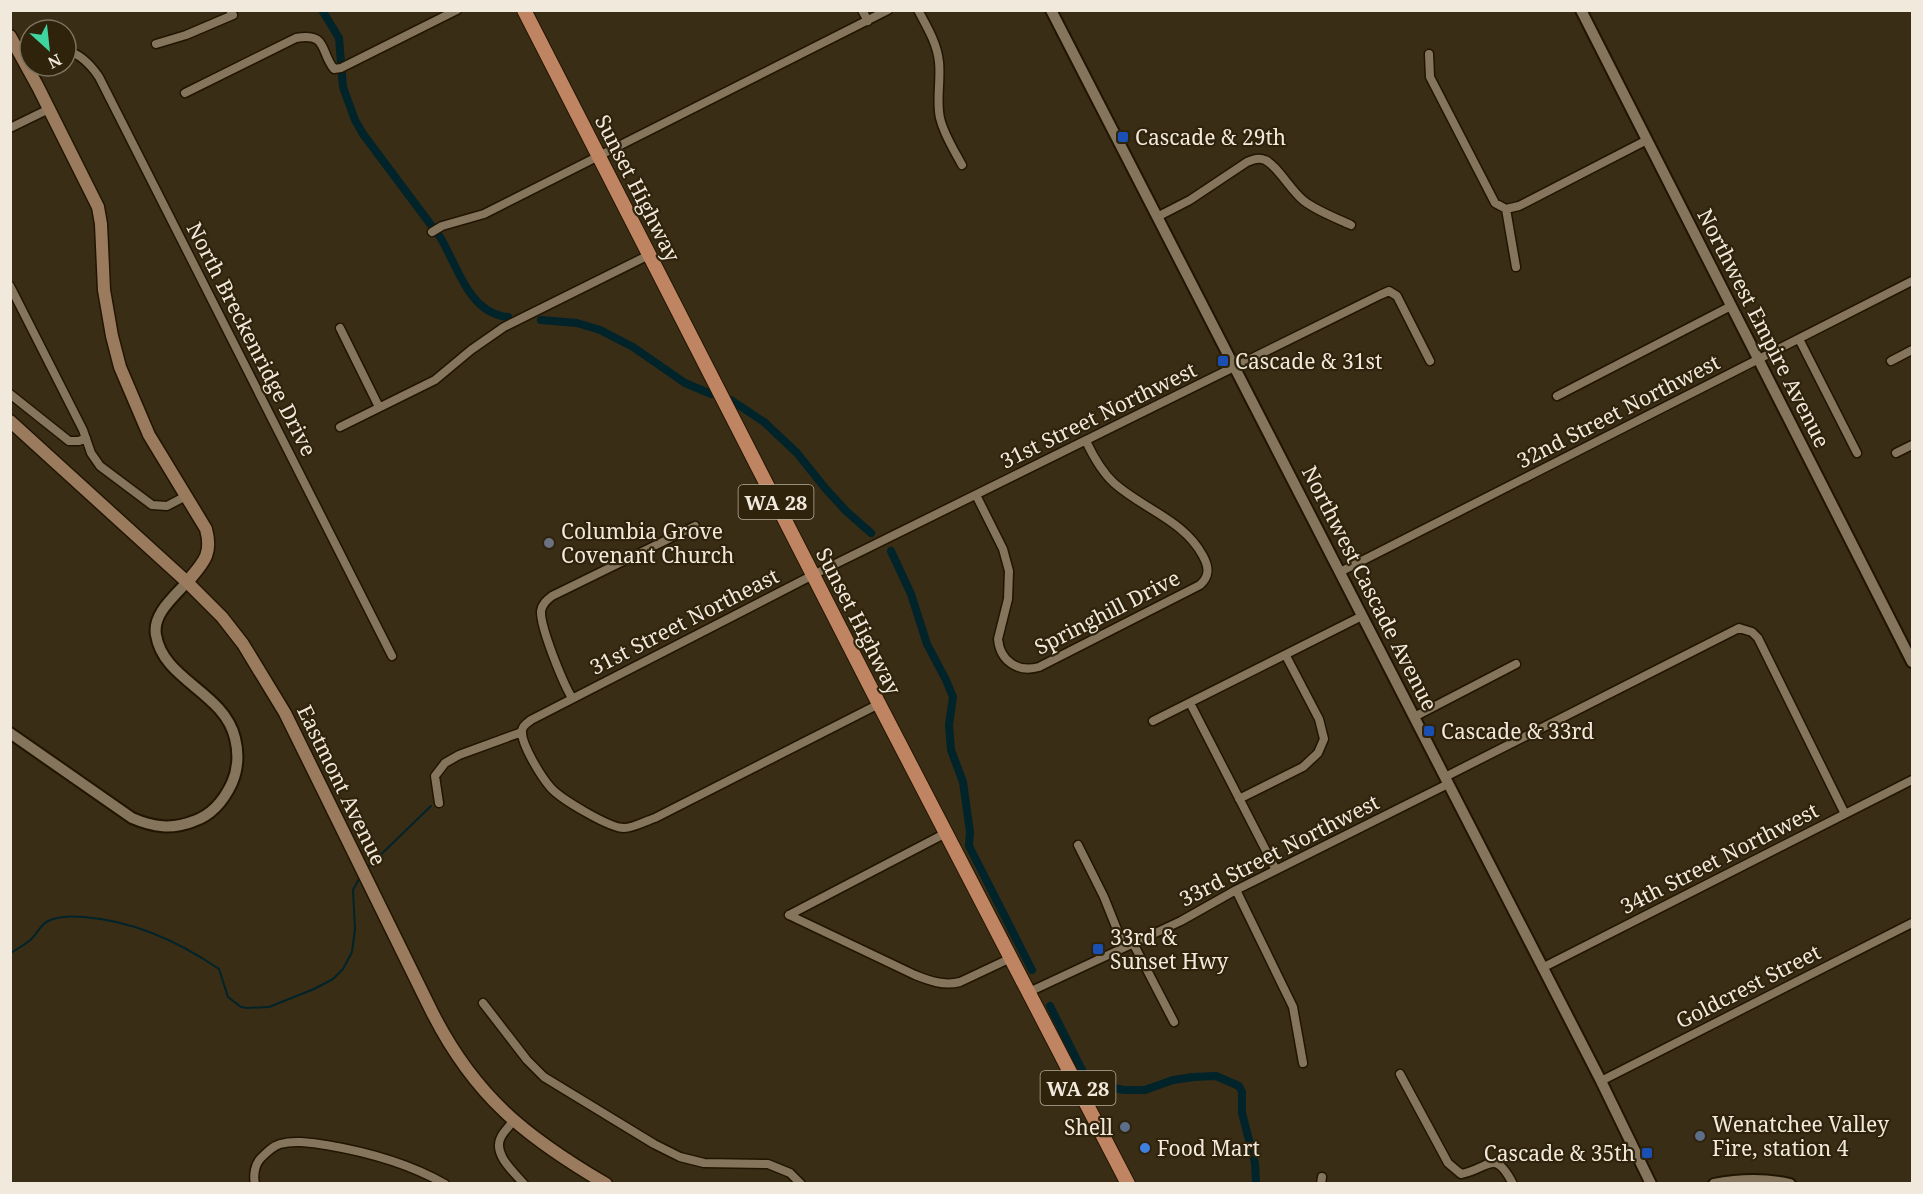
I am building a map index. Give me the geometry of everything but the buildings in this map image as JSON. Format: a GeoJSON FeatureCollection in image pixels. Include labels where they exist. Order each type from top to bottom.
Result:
{"type":"FeatureCollection","features":[{"type":"Feature","properties":{"kind":"highway","name":"Sunset Highway"},"geometry":{"type":"LineString","coordinates":[[524,10],[879,704],[1128,1184]]}},
{"type":"Feature","properties":{"kind":"main road"},"geometry":{"type":"LineString","coordinates":[[36,78],[96,201],[100,214],[104,290],[120,367],[148,435],[207,529],[210,542],[208,553],[203,563],[187,582]]}},
{"type":"Feature","properties":{"kind":"main road","name":"Eastmont Avenue"},"geometry":{"type":"LineString","coordinates":[[10,422],[187,582],[222,617],[243,644],[278,699],[450,1045],[482,1088],[513,1120],[561,1157],[606,1184]]}},
{"type":"Feature","properties":{"kind":"street"},"geometry":{"type":"LineString","coordinates":[[156,44],[186,35],[233,15],[230,10]]}},
{"type":"Feature","properties":{"kind":"street"},"geometry":{"type":"LineString","coordinates":[[185,93],[296,38],[308,36],[318,40],[334,69],[341,68],[457,10]]}},
{"type":"Feature","properties":{"kind":"street"},"geometry":{"type":"LineString","coordinates":[[862,10],[868,21]]}},
{"type":"Feature","properties":{"kind":"street"},"geometry":{"type":"LineString","coordinates":[[432,232],[442,226],[484,214],[888,10]]}},
{"type":"Feature","properties":{"kind":"street"},"geometry":{"type":"LineString","coordinates":[[918,10],[938,53],[940,119],[962,165]]}},
{"type":"Feature","properties":{"kind":"street","name":"Northwest Cascade Avenue"},"geometry":{"type":"LineString","coordinates":[[1051,10],[1652,1184]]}},
{"type":"Feature","properties":{"kind":"street","name":"Northwest Empire Avenue"},"geometry":{"type":"LineString","coordinates":[[1581,10],[1912,662]]}},
{"type":"Feature","properties":{"kind":"street"},"geometry":{"type":"LineString","coordinates":[[1429,54],[1430,77],[1495,203],[1506,209],[1520,206],[1647,140]]}},
{"type":"Feature","properties":{"kind":"street","name":"North Breckenridge Drive"},"geometry":{"type":"LineString","coordinates":[[78,55],[92,67],[99,77],[392,656]]}},
{"type":"Feature","properties":{"kind":"street"},"geometry":{"type":"LineString","coordinates":[[10,128],[50,109]]}},
{"type":"Feature","properties":{"kind":"street"},"geometry":{"type":"LineString","coordinates":[[1157,217],[1190,200],[1247,162],[1262,159],[1272,165],[1291,190],[1305,203],[1351,225]]}},
{"type":"Feature","properties":{"kind":"street"},"geometry":{"type":"LineString","coordinates":[[1506,209],[1516,267]]}},
{"type":"Feature","properties":{"kind":"street"},"geometry":{"type":"LineString","coordinates":[[340,427],[435,380],[471,350],[504,327],[649,255]]}},
{"type":"Feature","properties":{"kind":"street","name":"32nd Street Northwest"},"geometry":{"type":"LineString","coordinates":[[1340,572],[1912,281]]}},
{"type":"Feature","properties":{"kind":"street"},"geometry":{"type":"LineString","coordinates":[[10,286],[86,438],[91,453],[100,466],[152,505],[167,506],[186,496]]}},
{"type":"Feature","properties":{"kind":"street","name":"31st Street Northwest"},"geometry":{"type":"LineString","coordinates":[[813,575],[1389,291],[1396,296],[1430,361]]}},
{"type":"Feature","properties":{"kind":"street"},"geometry":{"type":"LineString","coordinates":[[1557,396],[1731,306]]}},
{"type":"Feature","properties":{"kind":"street"},"geometry":{"type":"LineString","coordinates":[[340,328],[379,407]]}},
{"type":"Feature","properties":{"kind":"street"},"geometry":{"type":"LineString","coordinates":[[1799,339],[1857,453]]}},
{"type":"Feature","properties":{"kind":"street"},"geometry":{"type":"LineString","coordinates":[[1891,361],[1912,350]]}},
{"type":"Feature","properties":{"kind":"street"},"geometry":{"type":"LineString","coordinates":[[10,394],[69,441],[86,438]]}},
{"type":"Feature","properties":{"kind":"street","name":"Springhill Drive"},"geometry":{"type":"LineString","coordinates":[[976,495],[1007,558],[1010,585],[998,645],[1005,658],[1016,666],[1028,669],[1039,667],[1205,581],[1208,568],[1199,548],[1191,538],[1176,524],[1112,481],[1101,469],[1086,441]]}},
{"type":"Feature","properties":{"kind":"street"},"geometry":{"type":"LineString","coordinates":[[1896,453],[1912,445]]}},
{"type":"Feature","properties":{"kind":"street"},"geometry":{"type":"LineString","coordinates":[[572,698],[543,623],[542,608],[546,601],[695,526]]}},
{"type":"Feature","properties":{"kind":"street","name":"31st Street Northeast"},"geometry":{"type":"LineString","coordinates":[[522,732],[524,726],[531,720],[813,575]]}},
{"type":"Feature","properties":{"kind":"street"},"geometry":{"type":"LineString","coordinates":[[10,733],[139,821],[163,827],[185,825],[207,815],[227,793],[233,780],[237,765],[237,747],[233,731],[222,711],[164,657],[156,634],[159,616],[187,582]]}},
{"type":"Feature","properties":{"kind":"street"},"geometry":{"type":"LineString","coordinates":[[1153,721],[1362,616]]}},
{"type":"Feature","properties":{"kind":"street","name":"33rd Street Northwest"},"geometry":{"type":"LineString","coordinates":[[1029,992],[1181,921],[1733,630],[1744,628],[1758,638],[1845,814]]}},
{"type":"Feature","properties":{"kind":"street"},"geometry":{"type":"LineString","coordinates":[[1239,799],[1303,767],[1318,753],[1324,739],[1319,719],[1286,656]]}},
{"type":"Feature","properties":{"kind":"street"},"geometry":{"type":"LineString","coordinates":[[1414,717],[1516,664]]}},
{"type":"Feature","properties":{"kind":"street"},"geometry":{"type":"LineString","coordinates":[[1190,703],[1276,870]]}},
{"type":"Feature","properties":{"kind":"street"},"geometry":{"type":"LineString","coordinates":[[439,803],[435,776],[445,763],[459,755],[522,732],[523,741],[552,789],[608,824],[625,828],[655,818],[879,704]]}},
{"type":"Feature","properties":{"kind":"street","name":"34th Street Northwest"},"geometry":{"type":"LineString","coordinates":[[1542,968],[1912,780]]}},
{"type":"Feature","properties":{"kind":"street"},"geometry":{"type":"LineString","coordinates":[[946,833],[789,915],[915,975],[935,982],[952,984],[960,982],[1011,958]]}},
{"type":"Feature","properties":{"kind":"street"},"geometry":{"type":"LineString","coordinates":[[1078,845],[1104,897],[1124,947]]}},
{"type":"Feature","properties":{"kind":"street"},"geometry":{"type":"LineString","coordinates":[[1236,890],[1293,1007],[1303,1063]]}},
{"type":"Feature","properties":{"kind":"street","name":"Goldcrest Street"},"geometry":{"type":"LineString","coordinates":[[1601,1081],[1912,922]]}},
{"type":"Feature","properties":{"kind":"street"},"geometry":{"type":"LineString","coordinates":[[1133,943],[1174,1022]]}},
{"type":"Feature","properties":{"kind":"street"},"geometry":{"type":"LineString","coordinates":[[483,1003],[527,1060],[544,1077],[654,1144],[680,1156],[704,1163],[768,1164],[790,1173],[801,1184]]}},
{"type":"Feature","properties":{"kind":"street"},"geometry":{"type":"LineString","coordinates":[[1400,1074],[1453,1169],[1461,1174],[1492,1162],[1500,1164],[1513,1184]]}},
{"type":"Feature","properties":{"kind":"street"},"geometry":{"type":"LineString","coordinates":[[513,1120],[500,1138],[499,1151],[524,1184]]}},
{"type":"Feature","properties":{"kind":"street"},"geometry":{"type":"LineString","coordinates":[[255,1184],[254,1178],[258,1162],[267,1151],[279,1144],[294,1142],[365,1153],[402,1164],[445,1184]]}},
{"type":"Feature","properties":{"kind":"street"},"geometry":{"type":"LineString","coordinates":[[1714,1184],[1737,1180],[1775,1180],[1790,1184]]}},
{"type":"Feature","properties":{"kind":"waterway"},"geometry":{"type":"LineString","coordinates":[[322,10],[339,38],[343,87],[355,120],[363,134],[440,237],[474,298],[494,314],[508,317]]}},
{"type":"Feature","properties":{"kind":"waterway"},"geometry":{"type":"LineString","coordinates":[[541,320],[577,323],[600,330],[633,347],[685,383],[711,394]]}},
{"type":"Feature","properties":{"kind":"waterway"},"geometry":{"type":"LineString","coordinates":[[731,400],[764,422],[797,453],[846,511],[871,533]]}},
{"type":"Feature","properties":{"kind":"waterway"},"geometry":{"type":"LineString","coordinates":[[891,551],[911,594],[927,644],[953,697],[949,725],[951,750],[963,782],[970,832],[969,846],[1032,970]]}},
{"type":"Feature","properties":{"kind":"waterway"},"geometry":{"type":"LineString","coordinates":[[367,868],[431,806]]}},
{"type":"Feature","properties":{"kind":"waterway"},"geometry":{"type":"LineString","coordinates":[[10,954],[29,941],[43,925],[52,919],[66,917],[102,919],[155,934],[219,969],[228,997],[241,1007],[269,1007],[314,989],[333,979],[343,969],[352,952],[355,929],[353,890],[360,877]]}},
{"type":"Feature","properties":{"kind":"waterway"},"geometry":{"type":"LineString","coordinates":[[1050,1006],[1087,1080],[1095,1084],[1124,1090],[1145,1090],[1173,1080],[1216,1076],[1239,1086],[1242,1092],[1242,1113],[1255,1163],[1256,1184]]}},
{"type":"Feature","properties":{"kind":"place","name":"Cascade & 29th"},"geometry":{"type":"Point","coordinates":[1123,137]}},
{"type":"Feature","properties":{"kind":"place","name":"Cascade & 31st"},"geometry":{"type":"Point","coordinates":[1223,361]}},
{"type":"Feature","properties":{"kind":"place","name":"Columbia Grove Covenant Church"},"geometry":{"type":"Point","coordinates":[549,543]}},
{"type":"Feature","properties":{"kind":"place","name":"Cascade & 33rd"},"geometry":{"type":"Point","coordinates":[1429,731]}},
{"type":"Feature","properties":{"kind":"place","name":"33rd & Sunset Hwy"},"geometry":{"type":"Point","coordinates":[1098,949]}},
{"type":"Feature","properties":{"kind":"place","name":"Shell"},"geometry":{"type":"Point","coordinates":[1125,1127]}},
{"type":"Feature","properties":{"kind":"place","name":"Wenatchee Valley Fire, station 4"},"geometry":{"type":"Point","coordinates":[1700,1136]}},
{"type":"Feature","properties":{"kind":"place","name":"Food Mart"},"geometry":{"type":"Point","coordinates":[1145,1148]}},
{"type":"Feature","properties":{"kind":"place","name":"Cascade & 35th"},"geometry":{"type":"Point","coordinates":[1647,1153]}}]}
